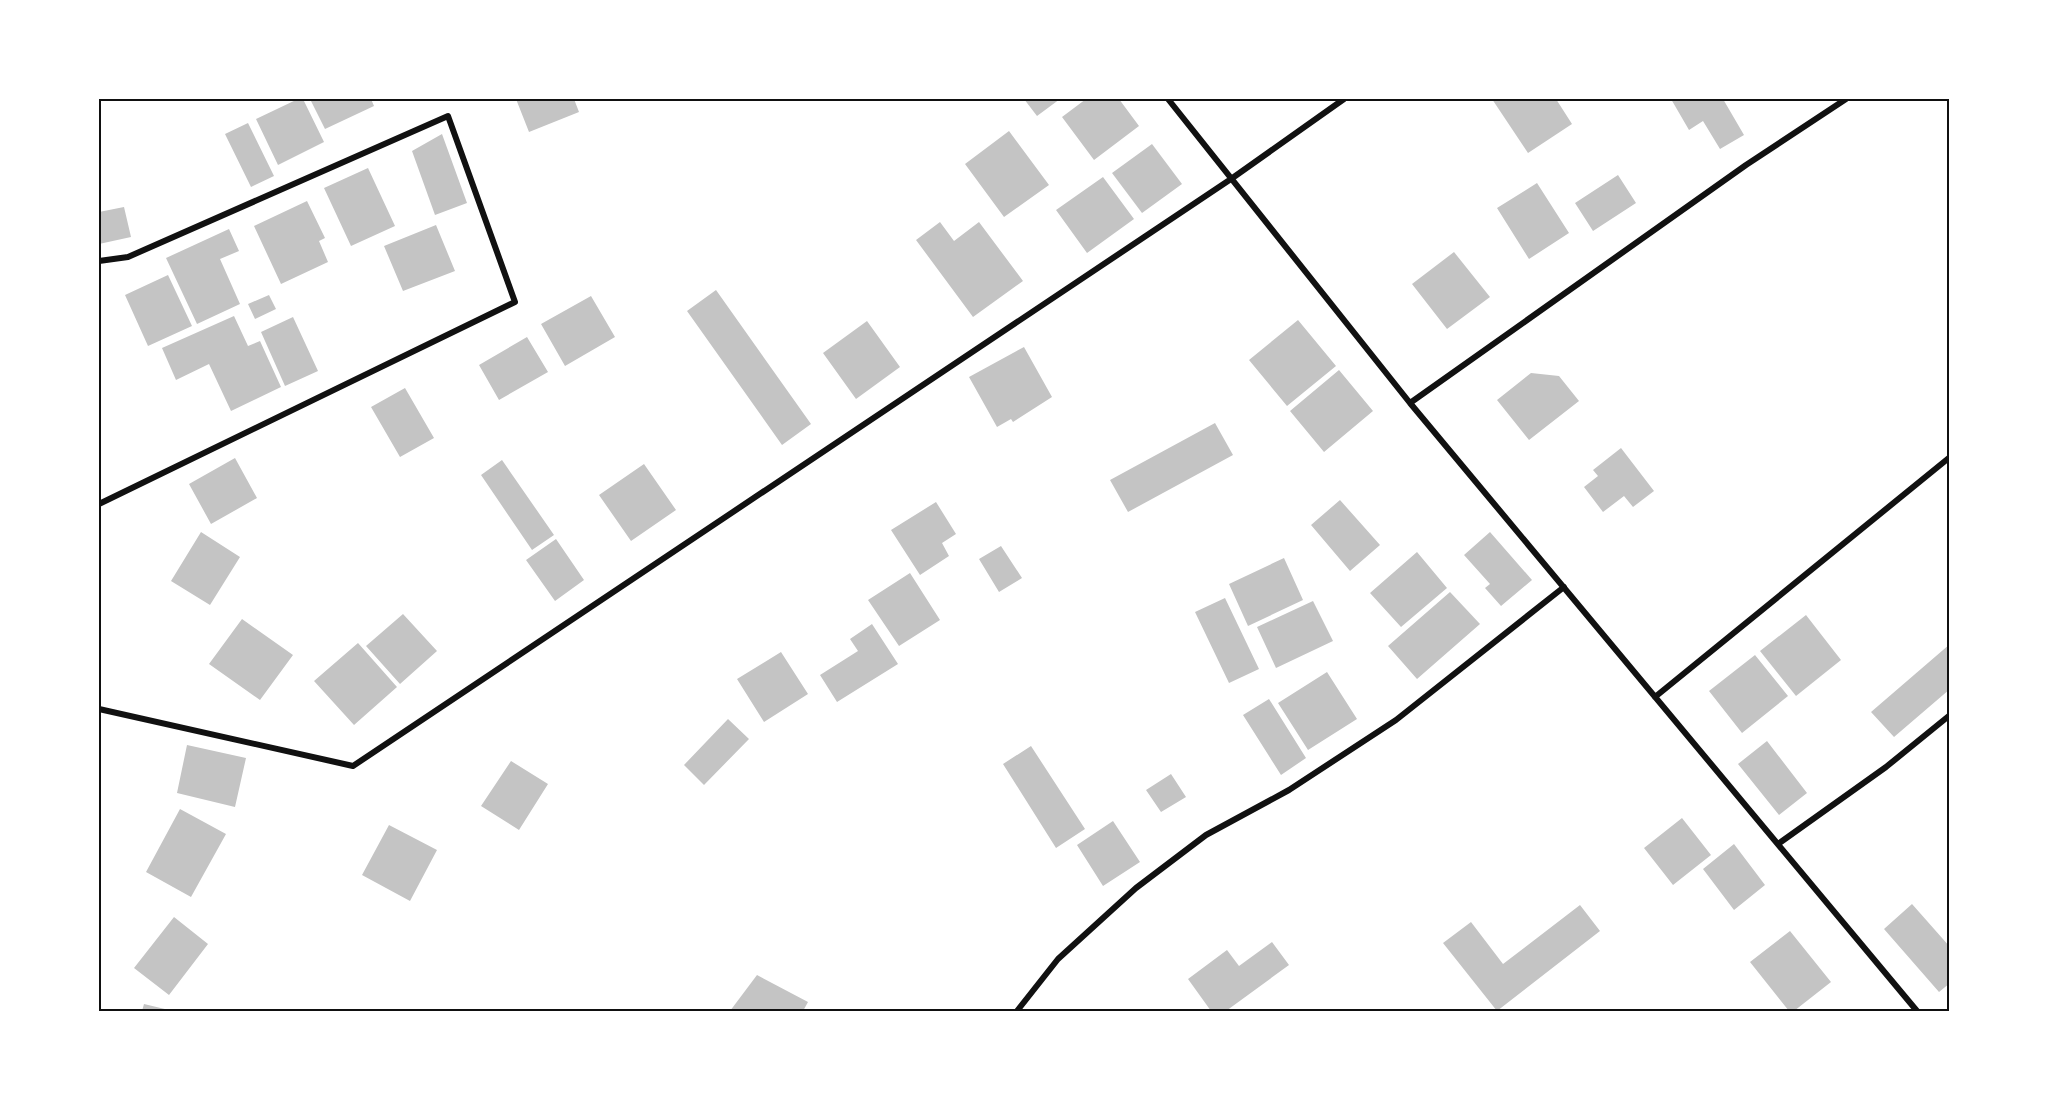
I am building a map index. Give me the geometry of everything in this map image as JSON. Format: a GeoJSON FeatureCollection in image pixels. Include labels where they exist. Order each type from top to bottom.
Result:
{"type":"FeatureCollection","features":[{"type":"Feature","properties":{"kind":"street"},"geometry":{"type":"LineString","coordinates":[[1168,99],[1410,403],[1917,1011]]}},
{"type":"Feature","properties":{"kind":"street"},"geometry":{"type":"LineString","coordinates":[[99,709],[353,766],[1231,179],[1344,99]]}},
{"type":"Feature","properties":{"kind":"street"},"geometry":{"type":"LineString","coordinates":[[1410,403],[1746,165],[1846,99]]}},
{"type":"Feature","properties":{"kind":"street"},"geometry":{"type":"LineString","coordinates":[[99,261],[128,257],[448,116],[515,302],[99,504]]}},
{"type":"Feature","properties":{"kind":"street"},"geometry":{"type":"LineString","coordinates":[[1655,697],[1950,458]]}},
{"type":"Feature","properties":{"kind":"street"},"geometry":{"type":"LineString","coordinates":[[1017,1011],[1058,959],[1136,888],[1206,835],[1289,790],[1396,720],[1564,587]]}},
{"type":"Feature","properties":{"kind":"street"},"geometry":{"type":"LineString","coordinates":[[1778,844],[1886,768],[1950,715]]}},
{"type":"Feature","properties":{"kind":"building"},"geometry":{"type":"Polygon","coordinates":[[[298,99],[303,99],[324,142],[278,165],[256,119],[298,99]]]}},
{"type":"Feature","properties":{"kind":"building"},"geometry":{"type":"Polygon","coordinates":[[[310,99],[371,99],[374,106],[325,129],[310,99]]]}},
{"type":"Feature","properties":{"kind":"building"},"geometry":{"type":"Polygon","coordinates":[[[516,99],[574,99],[579,112],[529,132],[516,99]]]}},
{"type":"Feature","properties":{"kind":"building"},"geometry":{"type":"Polygon","coordinates":[[[1024,99],[1060,99],[1037,116],[1024,99]]]}},
{"type":"Feature","properties":{"kind":"building"},"geometry":{"type":"Polygon","coordinates":[[[1086,99],[1119,99],[1139,126],[1094,160],[1062,117],[1086,99]]]}},
{"type":"Feature","properties":{"kind":"building"},"geometry":{"type":"Polygon","coordinates":[[[1492,99],[1556,99],[1572,124],[1528,153],[1492,99]]]}},
{"type":"Feature","properties":{"kind":"building"},"geometry":{"type":"Polygon","coordinates":[[[1671,99],[1723,99],[1744,135],[1720,149],[1703,121],[1689,130],[1671,99]]]}},
{"type":"Feature","properties":{"kind":"building"},"geometry":{"type":"Polygon","coordinates":[[[248,123],[274,176],[251,187],[225,134],[248,123]]]}},
{"type":"Feature","properties":{"kind":"building"},"geometry":{"type":"Polygon","coordinates":[[[1009,131],[1049,185],[1004,217],[965,164],[1009,131]]]}},
{"type":"Feature","properties":{"kind":"building"},"geometry":{"type":"Polygon","coordinates":[[[442,134],[467,203],[435,215],[412,151],[442,134]]]}},
{"type":"Feature","properties":{"kind":"building"},"geometry":{"type":"Polygon","coordinates":[[[1152,144],[1182,184],[1142,213],[1112,173],[1152,144]]]}},
{"type":"Feature","properties":{"kind":"building"},"geometry":{"type":"Polygon","coordinates":[[[368,168],[395,226],[351,246],[324,188],[368,168]]]}},
{"type":"Feature","properties":{"kind":"building"},"geometry":{"type":"Polygon","coordinates":[[[1618,175],[1636,203],[1593,231],[1575,203],[1618,175]]]}},
{"type":"Feature","properties":{"kind":"building"},"geometry":{"type":"Polygon","coordinates":[[[1103,177],[1134,219],[1087,253],[1056,210],[1103,177]]]}},
{"type":"Feature","properties":{"kind":"building"},"geometry":{"type":"Polygon","coordinates":[[[1537,183],[1569,233],[1529,259],[1497,208],[1537,183]]]}},
{"type":"Feature","properties":{"kind":"building"},"geometry":{"type":"Polygon","coordinates":[[[307,201],[325,238],[319,241],[328,262],[281,284],[254,226],[307,201]]]}},
{"type":"Feature","properties":{"kind":"building"},"geometry":{"type":"Polygon","coordinates":[[[124,207],[131,237],[99,244],[99,212],[124,207]]]}},
{"type":"Feature","properties":{"kind":"building"},"geometry":{"type":"Polygon","coordinates":[[[940,222],[954,241],[979,222],[1023,281],[973,317],[916,240],[940,222]]]}},
{"type":"Feature","properties":{"kind":"building"},"geometry":{"type":"Polygon","coordinates":[[[436,225],[455,271],[403,291],[384,246],[436,225]]]}},
{"type":"Feature","properties":{"kind":"building"},"geometry":{"type":"Polygon","coordinates":[[[229,229],[239,251],[220,259],[240,304],[197,324],[166,258],[229,229]]]}},
{"type":"Feature","properties":{"kind":"building"},"geometry":{"type":"Polygon","coordinates":[[[1454,252],[1490,297],[1447,329],[1412,284],[1454,252]]]}},
{"type":"Feature","properties":{"kind":"building"},"geometry":{"type":"Polygon","coordinates":[[[168,275],[192,326],[148,346],[125,295],[168,275]]]}},
{"type":"Feature","properties":{"kind":"building"},"geometry":{"type":"Polygon","coordinates":[[[716,290],[811,424],[782,445],[687,311],[716,290]]]}},
{"type":"Feature","properties":{"kind":"building"},"geometry":{"type":"Polygon","coordinates":[[[269,295],[276,309],[255,319],[248,304],[269,295]]]}},
{"type":"Feature","properties":{"kind":"building"},"geometry":{"type":"Polygon","coordinates":[[[591,296],[615,337],[565,366],[541,324],[591,296]]]}},
{"type":"Feature","properties":{"kind":"building"},"geometry":{"type":"Polygon","coordinates":[[[234,316],[248,346],[260,341],[281,387],[231,411],[209,364],[176,380],[162,348],[234,316]]]}},
{"type":"Feature","properties":{"kind":"building"},"geometry":{"type":"Polygon","coordinates":[[[293,317],[318,371],[285,386],[261,332],[293,317]]]}},
{"type":"Feature","properties":{"kind":"building"},"geometry":{"type":"Polygon","coordinates":[[[1298,320],[1336,366],[1287,406],[1249,360],[1298,320]]]}},
{"type":"Feature","properties":{"kind":"building"},"geometry":{"type":"Polygon","coordinates":[[[867,321],[900,367],[856,399],[823,353],[867,321]]]}},
{"type":"Feature","properties":{"kind":"building"},"geometry":{"type":"Polygon","coordinates":[[[527,337],[548,372],[499,400],[479,365],[527,337]]]}},
{"type":"Feature","properties":{"kind":"building"},"geometry":{"type":"Polygon","coordinates":[[[1024,347],[1052,397],[1013,422],[1011,419],[997,427],[969,377],[1024,347]]]}},
{"type":"Feature","properties":{"kind":"building"},"geometry":{"type":"Polygon","coordinates":[[[1339,370],[1373,411],[1324,452],[1290,411],[1339,370]]]}},
{"type":"Feature","properties":{"kind":"building"},"geometry":{"type":"Polygon","coordinates":[[[1531,373],[1559,376],[1579,401],[1529,440],[1497,400],[1531,373]]]}},
{"type":"Feature","properties":{"kind":"building"},"geometry":{"type":"Polygon","coordinates":[[[405,388],[434,438],[400,457],[371,407],[405,388]]]}},
{"type":"Feature","properties":{"kind":"building"},"geometry":{"type":"Polygon","coordinates":[[[1215,423],[1233,455],[1128,512],[1110,480],[1215,423]]]}},
{"type":"Feature","properties":{"kind":"building"},"geometry":{"type":"Polygon","coordinates":[[[1621,448],[1654,491],[1633,507],[1624,496],[1603,512],[1584,487],[1598,476],[1593,470],[1621,448]]]}},
{"type":"Feature","properties":{"kind":"building"},"geometry":{"type":"Polygon","coordinates":[[[235,458],[257,498],[211,524],[189,484],[235,458]]]}},
{"type":"Feature","properties":{"kind":"building"},"geometry":{"type":"Polygon","coordinates":[[[502,460],[554,535],[532,550],[481,475],[502,460]]]}},
{"type":"Feature","properties":{"kind":"building"},"geometry":{"type":"Polygon","coordinates":[[[644,464],[676,510],[631,541],[599,495],[644,464]]]}},
{"type":"Feature","properties":{"kind":"building"},"geometry":{"type":"Polygon","coordinates":[[[1340,500],[1380,545],[1350,571],[1311,525],[1340,500]]]}},
{"type":"Feature","properties":{"kind":"building"},"geometry":{"type":"Polygon","coordinates":[[[936,502],[956,534],[942,543],[949,556],[920,575],[891,530],[936,502]]]}},
{"type":"Feature","properties":{"kind":"building"},"geometry":{"type":"Polygon","coordinates":[[[201,532],[240,557],[210,605],[171,581],[201,532]]]}},
{"type":"Feature","properties":{"kind":"building"},"geometry":{"type":"Polygon","coordinates":[[[1490,532],[1532,580],[1501,606],[1485,588],[1490,584],[1464,555],[1490,532]]]}},
{"type":"Feature","properties":{"kind":"building"},"geometry":{"type":"Polygon","coordinates":[[[556,539],[584,580],[555,601],[526,560],[556,539]]]}},
{"type":"Feature","properties":{"kind":"building"},"geometry":{"type":"Polygon","coordinates":[[[1001,546],[1022,578],[999,592],[979,559],[1001,546]]]}},
{"type":"Feature","properties":{"kind":"building"},"geometry":{"type":"Polygon","coordinates":[[[1417,552],[1447,588],[1401,627],[1370,593],[1417,552]]]}},
{"type":"Feature","properties":{"kind":"building"},"geometry":{"type":"Polygon","coordinates":[[[1284,558],[1303,600],[1248,626],[1229,584],[1284,558]]]}},
{"type":"Feature","properties":{"kind":"building"},"geometry":{"type":"Polygon","coordinates":[[[910,573],[940,620],[899,646],[868,600],[910,573]]]}},
{"type":"Feature","properties":{"kind":"building"},"geometry":{"type":"Polygon","coordinates":[[[1450,592],[1480,624],[1417,679],[1388,646],[1450,592]]]}},
{"type":"Feature","properties":{"kind":"building"},"geometry":{"type":"Polygon","coordinates":[[[1225,598],[1259,669],[1229,683],[1195,612],[1225,598]]]}},
{"type":"Feature","properties":{"kind":"building"},"geometry":{"type":"Polygon","coordinates":[[[1313,601],[1333,641],[1276,668],[1257,627],[1313,601]]]}},
{"type":"Feature","properties":{"kind":"building"},"geometry":{"type":"Polygon","coordinates":[[[403,614],[437,651],[400,684],[366,646],[403,614]]]}},
{"type":"Feature","properties":{"kind":"building"},"geometry":{"type":"Polygon","coordinates":[[[1806,615],[1841,660],[1796,696],[1760,651],[1806,615]]]}},
{"type":"Feature","properties":{"kind":"building"},"geometry":{"type":"Polygon","coordinates":[[[242,619],[293,655],[260,700],[209,664],[242,619]]]}},
{"type":"Feature","properties":{"kind":"building"},"geometry":{"type":"Polygon","coordinates":[[[872,624],[898,664],[837,702],[820,675],[858,651],[850,639],[872,624]]]}},
{"type":"Feature","properties":{"kind":"building"},"geometry":{"type":"Polygon","coordinates":[[[358,643],[397,687],[354,725],[314,681],[358,643]]]}},
{"type":"Feature","properties":{"kind":"building"},"geometry":{"type":"Polygon","coordinates":[[[1950,644],[1950,689],[1894,737],[1871,712],[1950,644]]]}},
{"type":"Feature","properties":{"kind":"building"},"geometry":{"type":"Polygon","coordinates":[[[781,652],[808,694],[764,722],[737,679],[781,652]]]}},
{"type":"Feature","properties":{"kind":"building"},"geometry":{"type":"Polygon","coordinates":[[[1755,655],[1788,696],[1742,733],[1709,691],[1755,655]]]}},
{"type":"Feature","properties":{"kind":"building"},"geometry":{"type":"Polygon","coordinates":[[[1327,672],[1357,719],[1308,750],[1278,703],[1327,672]]]}},
{"type":"Feature","properties":{"kind":"building"},"geometry":{"type":"Polygon","coordinates":[[[1269,699],[1306,758],[1281,775],[1243,715],[1269,699]]]}},
{"type":"Feature","properties":{"kind":"building"},"geometry":{"type":"Polygon","coordinates":[[[728,719],[749,739],[704,785],[684,765],[728,719]]]}},
{"type":"Feature","properties":{"kind":"building"},"geometry":{"type":"Polygon","coordinates":[[[1767,741],[1807,793],[1779,815],[1738,764],[1767,741]]]}},
{"type":"Feature","properties":{"kind":"building"},"geometry":{"type":"Polygon","coordinates":[[[187,745],[246,758],[235,807],[177,793],[187,745]]]}},
{"type":"Feature","properties":{"kind":"building"},"geometry":{"type":"Polygon","coordinates":[[[1031,746],[1085,829],[1056,848],[1003,764],[1031,746]]]}},
{"type":"Feature","properties":{"kind":"building"},"geometry":{"type":"Polygon","coordinates":[[[511,761],[548,784],[519,830],[481,806],[511,761]]]}},
{"type":"Feature","properties":{"kind":"building"},"geometry":{"type":"Polygon","coordinates":[[[1171,774],[1186,797],[1161,812],[1146,790],[1171,774]]]}},
{"type":"Feature","properties":{"kind":"building"},"geometry":{"type":"Polygon","coordinates":[[[180,809],[226,834],[191,897],[146,872],[180,809]]]}},
{"type":"Feature","properties":{"kind":"building"},"geometry":{"type":"Polygon","coordinates":[[[1682,818],[1711,855],[1673,885],[1644,848],[1682,818]]]}},
{"type":"Feature","properties":{"kind":"building"},"geometry":{"type":"Polygon","coordinates":[[[1113,821],[1140,862],[1103,886],[1077,845],[1113,821]]]}},
{"type":"Feature","properties":{"kind":"building"},"geometry":{"type":"Polygon","coordinates":[[[389,825],[437,850],[410,901],[362,875],[389,825]]]}},
{"type":"Feature","properties":{"kind":"building"},"geometry":{"type":"Polygon","coordinates":[[[1734,844],[1765,885],[1734,910],[1703,869],[1734,844]]]}},
{"type":"Feature","properties":{"kind":"building"},"geometry":{"type":"Polygon","coordinates":[[[1912,904],[1950,947],[1950,983],[1939,992],[1884,929],[1912,904]]]}},
{"type":"Feature","properties":{"kind":"building"},"geometry":{"type":"Polygon","coordinates":[[[1580,905],[1600,931],[1497,1011],[1443,943],[1471,922],[1503,964],[1580,905]]]}},
{"type":"Feature","properties":{"kind":"building"},"geometry":{"type":"Polygon","coordinates":[[[174,917],[208,944],[169,995],[134,968],[174,917]]]}},
{"type":"Feature","properties":{"kind":"building"},"geometry":{"type":"Polygon","coordinates":[[[1790,931],[1831,982],[1794,1011],[1789,1011],[1750,962],[1790,931]]]}},
{"type":"Feature","properties":{"kind":"building"},"geometry":{"type":"Polygon","coordinates":[[[1272,942],[1289,965],[1226,1011],[1211,1011],[1188,979],[1227,950],[1239,966],[1272,942]]]}},
{"type":"Feature","properties":{"kind":"building"},"geometry":{"type":"Polygon","coordinates":[[[757,975],[808,1002],[803,1011],[730,1011],[757,975]]]}},
{"type":"Feature","properties":{"kind":"building"},"geometry":{"type":"Polygon","coordinates":[[[144,1004],[169,1010],[169,1011],[142,1011],[144,1004]]]}}]}
